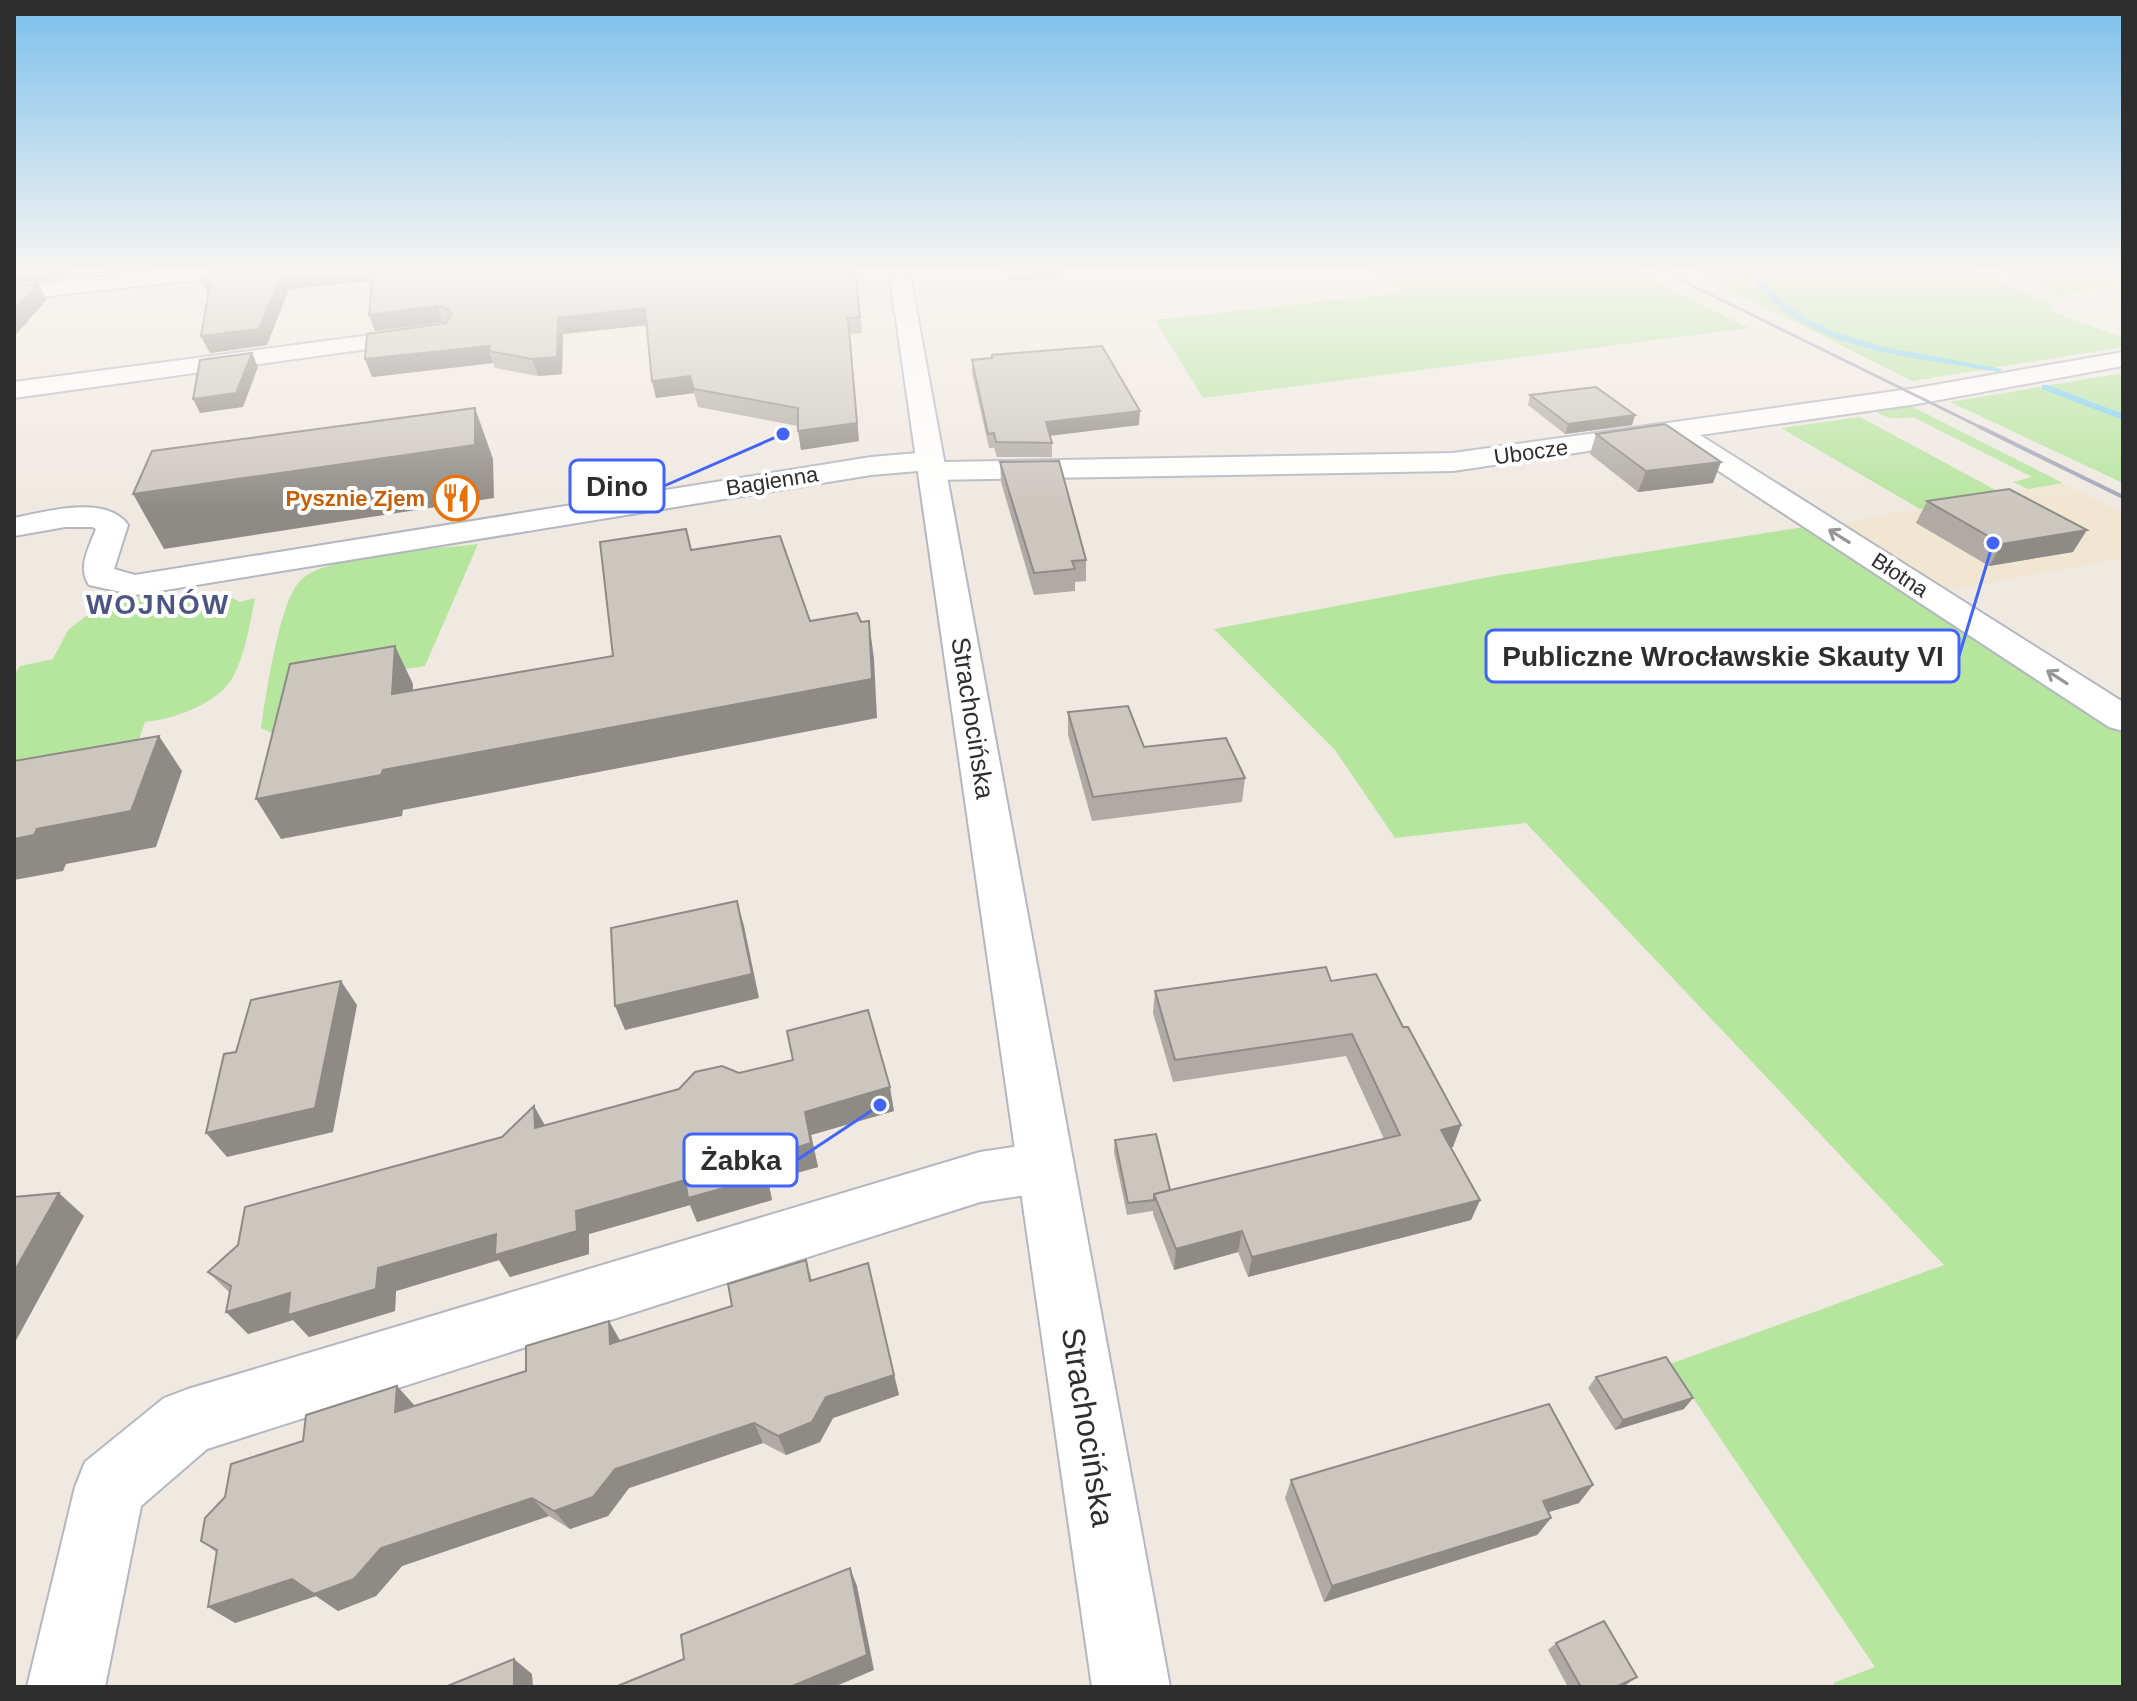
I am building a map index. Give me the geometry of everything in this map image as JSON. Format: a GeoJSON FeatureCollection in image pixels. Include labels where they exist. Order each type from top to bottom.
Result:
{"type":"FeatureCollection","features":[{"type":"Feature","properties":{"kind":"street"},"geometry":{"type":"LineString","coordinates":[[14,390],[314,349]]}},
{"type":"Feature","properties":{"kind":"street","name":"Strachocińska"},"geometry":{"type":"LineString","coordinates":[[912,349],[1131,1687]]}},
{"type":"Feature","properties":{"kind":"street","name":"Ubocze"},"geometry":{"type":"LineString","coordinates":[[931,466],[1439,463],[1677,432],[1935,393],[2123,359]]}},
{"type":"Feature","properties":{"kind":"street","name":"Błotna"},"geometry":{"type":"LineString","coordinates":[[1677,432],[2123,719]]}},
{"type":"Feature","properties":{"kind":"street","name":"Bagienna"},"geometry":{"type":"LineString","coordinates":[[14,527],[80,517],[104,518],[113,525],[98,569],[101,578],[115,583],[170,581],[283,560],[871,466],[931,466]]}},
{"type":"Feature","properties":{"kind":"street"},"geometry":{"type":"LineString","coordinates":[[66,1687],[110,1487],[188,1422],[980,1177],[1046,1167]]}},
{"type":"Feature","properties":{"kind":"shaded area"},"geometry":{"type":"Polygon","coordinates":[[[2063,483],[2123,514],[2123,558],[1941,592],[1834,524],[2063,483]]]}},
{"type":"Feature","properties":{"kind":"green space"},"geometry":{"type":"Polygon","coordinates":[[[1173,349],[1582,349],[1203,398],[1173,349]]]}},
{"type":"Feature","properties":{"kind":"green space"},"geometry":{"type":"Polygon","coordinates":[[[1849,349],[2108,349],[1912,381],[1849,349]]]}},
{"type":"Feature","properties":{"kind":"green space"},"geometry":{"type":"Polygon","coordinates":[[[2123,373],[2123,483],[1950,402],[2123,373]]]}},
{"type":"Feature","properties":{"kind":"green space"},"geometry":{"type":"Polygon","coordinates":[[[1907,404],[2063,483],[2028,489],[2013,482],[2032,477],[1913,417],[1886,417],[1874,408],[1907,404]]]}},
{"type":"Feature","properties":{"kind":"green space"},"geometry":{"type":"Polygon","coordinates":[[[1860,417],[2003,494],[1920,509],[1781,428],[1860,417]]]}},
{"type":"Feature","properties":{"kind":"green space"},"geometry":{"type":"Polygon","coordinates":[[[1810,526],[2123,730],[2123,1687],[1836,1687],[1833,1683],[1875,1667],[1670,1364],[1944,1265],[1526,823],[1395,838],[1335,750],[1214,629],[1500,575],[1810,526]]]}},
{"type":"Feature","properties":{"kind":"green space"},"geometry":{"type":"Polygon","coordinates":[[[478,544],[425,666],[285,688],[272,733],[261,728],[280,628],[292,592],[300,581],[313,572],[357,559],[478,544]]]}},
{"type":"Feature","properties":{"kind":"green space"},"geometry":{"type":"Polygon","coordinates":[[[162,591],[161,599],[201,593],[230,597],[240,602],[255,598],[241,659],[226,687],[194,708],[169,718],[145,722],[133,757],[14,778],[14,675],[20,666],[53,659],[68,630],[96,608],[162,591]]]}},
{"type":"Feature","properties":{"kind":"building"},"geometry":{"type":"Polygon","coordinates":[[[366,349],[458,349],[365,359],[366,349]]]}},
{"type":"Feature","properties":{"kind":"building"},"geometry":{"type":"Polygon","coordinates":[[[557,349],[557,357],[532,359],[489,351],[557,349]]]}},
{"type":"Feature","properties":{"kind":"building"},"geometry":{"type":"Polygon","coordinates":[[[649,349],[851,349],[857,423],[798,431],[798,408],[694,389],[690,376],[652,381],[649,349]]]}},
{"type":"Feature","properties":{"kind":"building"},"geometry":{"type":"Polygon","coordinates":[[[1104,349],[1140,411],[1046,422],[1052,443],[996,442],[994,433],[988,434],[972,360],[992,358],[992,355],[1104,349]]]}},
{"type":"Feature","properties":{"kind":"building"},"geometry":{"type":"Polygon","coordinates":[[[252,353],[236,393],[193,399],[200,360],[252,353]]]}},
{"type":"Feature","properties":{"kind":"building"},"geometry":{"type":"Polygon","coordinates":[[[1596,387],[1635,415],[1568,424],[1530,395],[1596,387]]]}},
{"type":"Feature","properties":{"kind":"building"},"geometry":{"type":"Polygon","coordinates":[[[475,408],[475,445],[133,494],[152,451],[475,408]]]}},
{"type":"Feature","properties":{"kind":"building"},"geometry":{"type":"Polygon","coordinates":[[[1665,424],[1721,462],[1646,471],[1596,434],[1665,424]]]}},
{"type":"Feature","properties":{"kind":"building"},"geometry":{"type":"Polygon","coordinates":[[[1059,461],[1086,560],[1072,561],[1075,569],[1034,573],[1000,462],[1059,461]]]}},
{"type":"Feature","properties":{"kind":"building"},"geometry":{"type":"Polygon","coordinates":[[[2009,489],[2087,530],[2002,544],[1927,501],[2009,489]]]}},
{"type":"Feature","properties":{"kind":"building"},"geometry":{"type":"Polygon","coordinates":[[[686,529],[691,550],[780,536],[810,621],[857,613],[861,622],[869,621],[872,679],[383,770],[381,775],[256,799],[290,664],[395,646],[392,694],[613,656],[600,542],[686,529]]]}},
{"type":"Feature","properties":{"kind":"building"},"geometry":{"type":"Polygon","coordinates":[[[1128,706],[1144,747],[1226,738],[1245,778],[1093,797],[1068,712],[1128,706]]]}},
{"type":"Feature","properties":{"kind":"building"},"geometry":{"type":"Polygon","coordinates":[[[159,736],[131,811],[37,829],[34,835],[14,839],[14,761],[159,736]]]}},
{"type":"Feature","properties":{"kind":"building"},"geometry":{"type":"Polygon","coordinates":[[[737,901],[752,974],[615,1006],[611,928],[737,901]]]}},
{"type":"Feature","properties":{"kind":"building"},"geometry":{"type":"Polygon","coordinates":[[[1326,967],[1331,981],[1376,974],[1403,1027],[1408,1027],[1461,1125],[1441,1130],[1480,1200],[1252,1257],[1242,1231],[1176,1249],[1154,1194],[1400,1135],[1352,1034],[1175,1060],[1155,991],[1326,967]]]}},
{"type":"Feature","properties":{"kind":"building"},"geometry":{"type":"Polygon","coordinates":[[[341,981],[315,1108],[206,1133],[224,1054],[236,1052],[251,1000],[341,981]]]}},
{"type":"Feature","properties":{"kind":"building"},"geometry":{"type":"Polygon","coordinates":[[[868,1010],[890,1087],[805,1112],[811,1143],[761,1158],[764,1177],[688,1198],[685,1180],[576,1211],[577,1231],[495,1255],[496,1234],[378,1268],[376,1289],[288,1315],[290,1293],[226,1312],[231,1286],[208,1272],[238,1245],[245,1207],[502,1137],[534,1106],[535,1128],[679,1089],[695,1072],[722,1066],[739,1073],[793,1060],[787,1031],[868,1010]]]}},
{"type":"Feature","properties":{"kind":"building"},"geometry":{"type":"Polygon","coordinates":[[[1156,1134],[1170,1190],[1154,1194],[1154,1200],[1128,1203],[1115,1140],[1156,1134]]]}},
{"type":"Feature","properties":{"kind":"building"},"geometry":{"type":"Polygon","coordinates":[[[59,1193],[14,1272],[14,1197],[59,1193]]]}},
{"type":"Feature","properties":{"kind":"building"},"geometry":{"type":"Polygon","coordinates":[[[806,1260],[810,1281],[868,1263],[894,1375],[826,1397],[812,1422],[778,1436],[754,1423],[615,1469],[593,1497],[554,1511],[532,1498],[381,1548],[354,1579],[314,1594],[292,1579],[208,1607],[217,1550],[201,1541],[205,1518],[225,1497],[231,1464],[303,1441],[306,1415],[397,1386],[395,1412],[526,1371],[526,1346],[609,1321],[610,1344],[732,1306],[728,1284],[806,1260]]]}},
{"type":"Feature","properties":{"kind":"building"},"geometry":{"type":"Polygon","coordinates":[[[1666,1357],[1693,1398],[1623,1420],[1596,1377],[1666,1357]]]}},
{"type":"Feature","properties":{"kind":"building"},"geometry":{"type":"Polygon","coordinates":[[[1549,1404],[1593,1485],[1543,1501],[1551,1518],[1332,1586],[1291,1480],[1549,1404]]]}},
{"type":"Feature","properties":{"kind":"building"},"geometry":{"type":"Polygon","coordinates":[[[850,1568],[867,1655],[790,1687],[615,1687],[684,1659],[681,1635],[850,1568]]]}},
{"type":"Feature","properties":{"kind":"building"},"geometry":{"type":"Polygon","coordinates":[[[1604,1621],[1637,1677],[1616,1687],[1581,1687],[1556,1643],[1604,1621]]]}},
{"type":"Feature","properties":{"kind":"building"},"geometry":{"type":"Polygon","coordinates":[[[514,1659],[514,1687],[445,1687],[514,1659]]]}},
{"type":"Feature","properties":{"kind":"waterway"},"geometry":{"type":"LineString","coordinates":[[1882,349],[1998,369]]}},
{"type":"Feature","properties":{"kind":"waterway"},"geometry":{"type":"LineString","coordinates":[[2045,387],[2123,417]]}},
{"type":"Feature","properties":{"kind":"railway"},"geometry":{"type":"LineString","coordinates":[[1822,349],[1984,429]]}},
{"type":"Feature","properties":{"kind":"railway"},"geometry":{"type":"LineString","coordinates":[[1980,427],[2123,497]]}},
{"type":"Feature","properties":{"kind":"place","name":"Dino"},"geometry":{"type":"Point","coordinates":[783,434]}},
{"type":"Feature","properties":{"kind":"place","name":"Pysznie Zjem"},"geometry":{"type":"Point","coordinates":[456,498]}},
{"type":"Feature","properties":{"kind":"place","name":"Publiczne Wrocławskie Skauty VI"},"geometry":{"type":"Point","coordinates":[1993,543]}},
{"type":"Feature","properties":{"kind":"place","name":"Żabka"},"geometry":{"type":"Point","coordinates":[880,1105]}},
{"type":"Feature","properties":{"kind":"district","name":"WOJNÓW"},"geometry":{"type":"Point","coordinates":[158,604]}}]}
